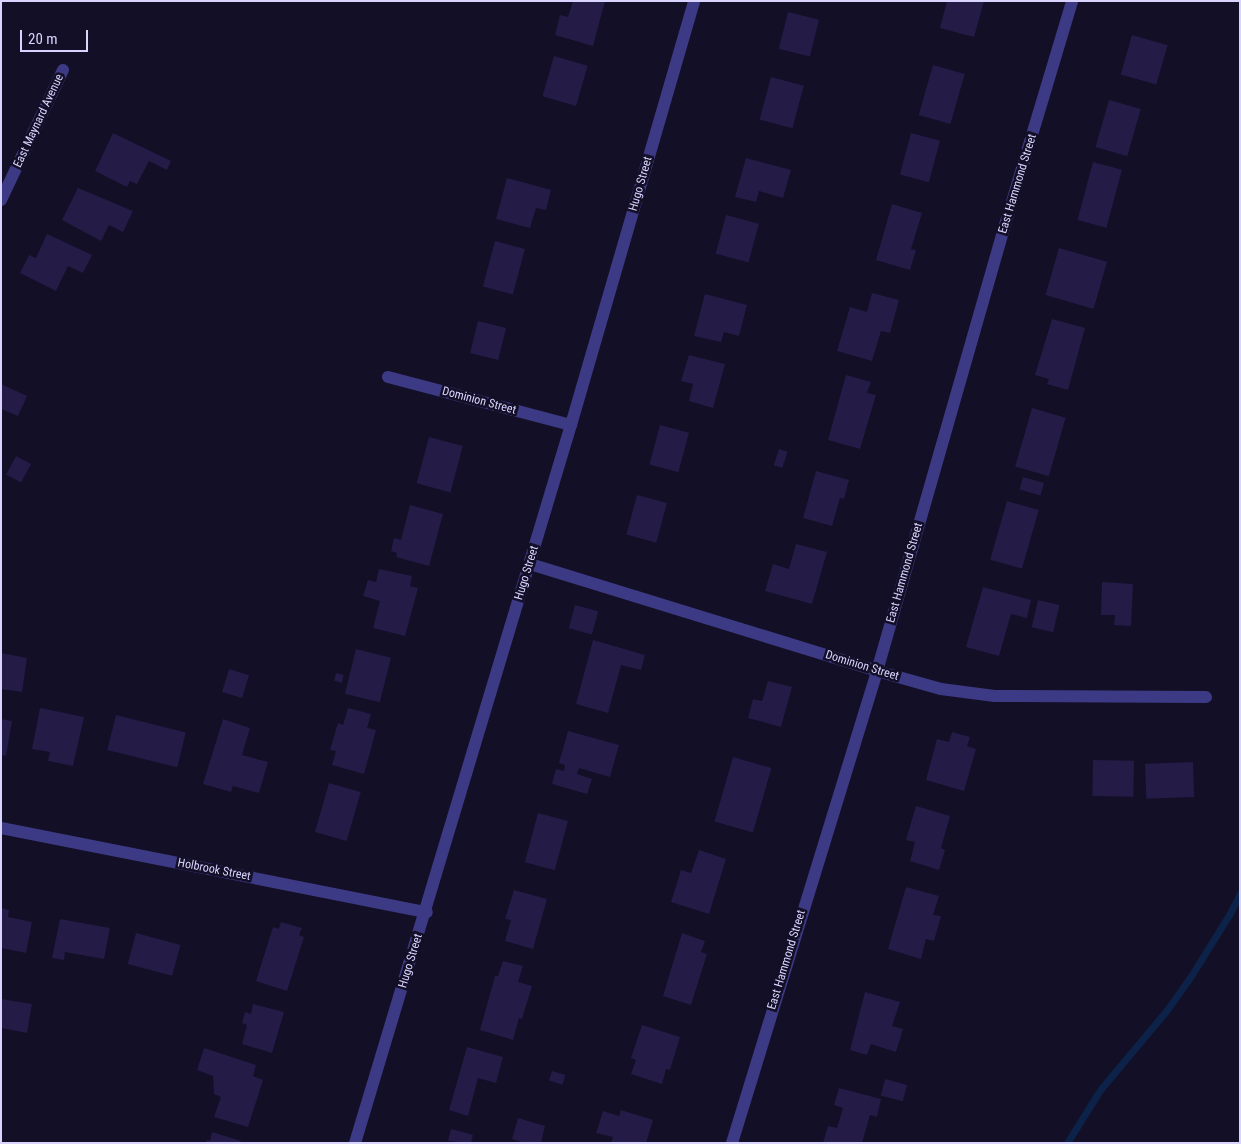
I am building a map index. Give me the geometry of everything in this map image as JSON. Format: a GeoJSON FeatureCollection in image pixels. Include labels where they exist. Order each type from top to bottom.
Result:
{"type":"FeatureCollection","features":[{"type":"Feature","properties":{"kind":"street","name":"Hugo Street"},"geometry":{"type":"LineString","coordinates":[[356,1143],[427,912],[530,564],[694,1]]}},
{"type":"Feature","properties":{"kind":"street","name":"East Hammond Street"},"geometry":{"type":"LineString","coordinates":[[732,1143],[877,671],[1005,225],[1072,1]]}},
{"type":"Feature","properties":{"kind":"street","name":"East Maynard Avenue"},"geometry":{"type":"LineString","coordinates":[[1,200],[63,70]]}},
{"type":"Feature","properties":{"kind":"street","name":"Dominion Street"},"geometry":{"type":"LineString","coordinates":[[388,377],[571,425]]}},
{"type":"Feature","properties":{"kind":"street","name":"Dominion Street"},"geometry":{"type":"LineString","coordinates":[[530,564],[941,689],[995,696],[1074,698],[1206,697]]}},
{"type":"Feature","properties":{"kind":"street","name":"Holbrook Street"},"geometry":{"type":"LineString","coordinates":[[1,828],[427,912]]}},
{"type":"Feature","properties":{"kind":"building"},"geometry":{"type":"Polygon","coordinates":[[[573,1],[605,1],[593,46],[555,35],[560,15],[568,17],[573,1]]]}},
{"type":"Feature","properties":{"kind":"building"},"geometry":{"type":"Polygon","coordinates":[[[947,1],[984,1],[974,37],[940,28],[947,1]]]}},
{"type":"Feature","properties":{"kind":"building"},"geometry":{"type":"Polygon","coordinates":[[[788,12],[819,20],[810,57],[779,49],[788,12]]]}},
{"type":"Feature","properties":{"kind":"building"},"geometry":{"type":"Polygon","coordinates":[[[1132,35],[1168,45],[1156,85],[1121,74],[1132,35]]]}},
{"type":"Feature","properties":{"kind":"building"},"geometry":{"type":"Polygon","coordinates":[[[554,56],[588,66],[576,106],[542,96],[554,56]]]}},
{"type":"Feature","properties":{"kind":"building"},"geometry":{"type":"Polygon","coordinates":[[[933,65],[965,74],[950,124],[919,115],[933,65]]]}},
{"type":"Feature","properties":{"kind":"building"},"geometry":{"type":"Polygon","coordinates":[[[771,77],[804,86],[792,128],[760,120],[771,77]]]}},
{"type":"Feature","properties":{"kind":"building"},"geometry":{"type":"Polygon","coordinates":[[[1109,100],[1141,109],[1127,156],[1095,147],[1109,100]]]}},
{"type":"Feature","properties":{"kind":"building"},"geometry":{"type":"Polygon","coordinates":[[[113,133],[171,161],[167,170],[149,161],[137,184],[130,181],[127,187],[95,171],[113,133]]]}},
{"type":"Feature","properties":{"kind":"building"},"geometry":{"type":"Polygon","coordinates":[[[911,133],[940,141],[929,182],[900,175],[911,133]]]}},
{"type":"Feature","properties":{"kind":"building"},"geometry":{"type":"Polygon","coordinates":[[[746,158],[791,170],[783,198],[759,191],[756,202],[735,197],[746,158]]]}},
{"type":"Feature","properties":{"kind":"building"},"geometry":{"type":"Polygon","coordinates":[[[1093,162],[1122,170],[1106,228],[1077,220],[1093,162]]]}},
{"type":"Feature","properties":{"kind":"building"},"geometry":{"type":"Polygon","coordinates":[[[507,178],[551,190],[546,210],[536,208],[530,228],[496,219],[507,178]]]}},
{"type":"Feature","properties":{"kind":"building"},"geometry":{"type":"Polygon","coordinates":[[[78,188],[133,211],[123,232],[109,225],[101,241],[62,220],[78,188]]]}},
{"type":"Feature","properties":{"kind":"building"},"geometry":{"type":"Polygon","coordinates":[[[892,204],[922,213],[911,249],[916,250],[910,270],[876,260],[892,204]]]}},
{"type":"Feature","properties":{"kind":"building"},"geometry":{"type":"Polygon","coordinates":[[[726,215],[759,224],[748,262],[716,254],[726,215]]]}},
{"type":"Feature","properties":{"kind":"building"},"geometry":{"type":"Polygon","coordinates":[[[47,234],[92,255],[83,273],[68,266],[56,291],[20,273],[29,255],[36,258],[47,234]]]}},
{"type":"Feature","properties":{"kind":"building"},"geometry":{"type":"Polygon","coordinates":[[[495,241],[525,249],[513,294],[483,286],[495,241]]]}},
{"type":"Feature","properties":{"kind":"building"},"geometry":{"type":"Polygon","coordinates":[[[1059,248],[1107,262],[1094,309],[1045,295],[1059,248]]]}},
{"type":"Feature","properties":{"kind":"building"},"geometry":{"type":"Polygon","coordinates":[[[872,293],[899,300],[890,333],[881,331],[872,361],[837,351],[850,307],[867,312],[872,293]]]}},
{"type":"Feature","properties":{"kind":"building"},"geometry":{"type":"Polygon","coordinates":[[[705,294],[747,305],[739,336],[724,332],[721,342],[694,336],[705,294]]]}},
{"type":"Feature","properties":{"kind":"building"},"geometry":{"type":"Polygon","coordinates":[[[1052,319],[1085,328],[1068,390],[1047,384],[1049,379],[1035,375],[1052,319]]]}},
{"type":"Feature","properties":{"kind":"building"},"geometry":{"type":"Polygon","coordinates":[[[478,321],[506,328],[498,360],[470,353],[478,321]]]}},
{"type":"Feature","properties":{"kind":"building"},"geometry":{"type":"Polygon","coordinates":[[[689,355],[725,364],[713,408],[689,401],[693,384],[681,381],[689,355]]]}},
{"type":"Feature","properties":{"kind":"building"},"geometry":{"type":"Polygon","coordinates":[[[846,375],[871,382],[867,393],[876,395],[860,449],[828,440],[846,375]]]}},
{"type":"Feature","properties":{"kind":"building"},"geometry":{"type":"Polygon","coordinates":[[[1,384],[27,396],[18,416],[1,409],[1,384]]]}},
{"type":"Feature","properties":{"kind":"building"},"geometry":{"type":"Polygon","coordinates":[[[1032,408],[1066,418],[1049,476],[1015,467],[1032,408]]]}},
{"type":"Feature","properties":{"kind":"building"},"geometry":{"type":"Polygon","coordinates":[[[660,425],[689,433],[678,472],[649,465],[660,425]]]}},
{"type":"Feature","properties":{"kind":"building"},"geometry":{"type":"Polygon","coordinates":[[[429,437],[463,446],[450,492],[417,483],[429,437]]]}},
{"type":"Feature","properties":{"kind":"building"},"geometry":{"type":"Polygon","coordinates":[[[779,449],[788,452],[782,468],[774,465],[779,449]]]}},
{"type":"Feature","properties":{"kind":"building"},"geometry":{"type":"Polygon","coordinates":[[[16,456],[31,464],[21,483],[6,475],[16,456]]]}},
{"type":"Feature","properties":{"kind":"building"},"geometry":{"type":"Polygon","coordinates":[[[816,471],[849,480],[844,499],[840,498],[832,526],[803,518],[816,471]]]}},
{"type":"Feature","properties":{"kind":"building"},"geometry":{"type":"Polygon","coordinates":[[[1023,477],[1044,483],[1041,496],[1019,489],[1023,477]]]}},
{"type":"Feature","properties":{"kind":"building"},"geometry":{"type":"Polygon","coordinates":[[[637,495],[667,503],[656,543],[626,535],[637,495]]]}},
{"type":"Feature","properties":{"kind":"building"},"geometry":{"type":"Polygon","coordinates":[[[1007,501],[1039,510],[1022,569],[990,560],[1007,501]]]}},
{"type":"Feature","properties":{"kind":"building"},"geometry":{"type":"Polygon","coordinates":[[[410,505],[443,514],[429,566],[396,557],[397,553],[391,551],[394,538],[401,540],[410,505]]]}},
{"type":"Feature","properties":{"kind":"building"},"geometry":{"type":"Polygon","coordinates":[[[796,544],[827,552],[812,604],[765,591],[773,564],[789,569],[796,544]]]}},
{"type":"Feature","properties":{"kind":"building"},"geometry":{"type":"Polygon","coordinates":[[[379,569],[412,576],[410,586],[418,588],[405,636],[373,628],[380,601],[363,596],[368,580],[376,582],[379,569]]]}},
{"type":"Feature","properties":{"kind":"building"},"geometry":{"type":"Polygon","coordinates":[[[1102,582],[1133,584],[1131,626],[1114,625],[1115,615],[1101,615],[1102,582]]]}},
{"type":"Feature","properties":{"kind":"building"},"geometry":{"type":"Polygon","coordinates":[[[983,587],[1031,600],[1027,618],[1011,614],[999,656],[966,647],[983,587]]]}},
{"type":"Feature","properties":{"kind":"building"},"geometry":{"type":"Polygon","coordinates":[[[1038,600],[1059,605],[1053,632],[1032,627],[1038,600]]]}},
{"type":"Feature","properties":{"kind":"building"},"geometry":{"type":"Polygon","coordinates":[[[575,605],[598,611],[592,634],[569,628],[575,605]]]}},
{"type":"Feature","properties":{"kind":"building"},"geometry":{"type":"Polygon","coordinates":[[[593,640],[645,655],[641,670],[621,665],[608,713],[576,704],[593,640]]]}},
{"type":"Feature","properties":{"kind":"building"},"geometry":{"type":"Polygon","coordinates":[[[356,649],[391,658],[380,702],[345,694],[356,649]]]}},
{"type":"Feature","properties":{"kind":"building"},"geometry":{"type":"Polygon","coordinates":[[[1,653],[27,658],[22,692],[1,689],[1,653]]]}},
{"type":"Feature","properties":{"kind":"building"},"geometry":{"type":"Polygon","coordinates":[[[229,669],[249,675],[242,698],[222,692],[229,669]]]}},
{"type":"Feature","properties":{"kind":"building"},"geometry":{"type":"Polygon","coordinates":[[[336,673],[344,675],[342,683],[334,681],[336,673]]]}},
{"type":"Feature","properties":{"kind":"building"},"geometry":{"type":"Polygon","coordinates":[[[768,681],[792,687],[781,727],[748,718],[753,699],[762,701],[768,681]]]}},
{"type":"Feature","properties":{"kind":"building"},"geometry":{"type":"Polygon","coordinates":[[[40,708],[84,717],[73,766],[48,761],[50,752],[32,749],[40,708]]]}},
{"type":"Feature","properties":{"kind":"building"},"geometry":{"type":"Polygon","coordinates":[[[348,708],[371,714],[367,728],[376,730],[364,774],[332,765],[336,751],[330,750],[338,723],[343,725],[348,708]]]}},
{"type":"Feature","properties":{"kind":"building"},"geometry":{"type":"Polygon","coordinates":[[[116,715],[186,732],[177,767],[107,750],[116,715]]]}},
{"type":"Feature","properties":{"kind":"building"},"geometry":{"type":"Polygon","coordinates":[[[1,719],[12,721],[6,756],[1,755],[1,719]]]}},
{"type":"Feature","properties":{"kind":"building"},"geometry":{"type":"Polygon","coordinates":[[[223,719],[250,728],[242,755],[268,762],[259,793],[233,786],[231,792],[203,784],[223,719]]]}},
{"type":"Feature","properties":{"kind":"building"},"geometry":{"type":"Polygon","coordinates":[[[568,731],[619,745],[610,777],[579,768],[577,774],[592,779],[587,794],[552,784],[556,769],[564,771],[565,765],[559,763],[568,731]]]}},
{"type":"Feature","properties":{"kind":"building"},"geometry":{"type":"Polygon","coordinates":[[[952,732],[970,737],[967,746],[976,749],[964,791],[926,780],[937,739],[949,742],[952,732]]]}},
{"type":"Feature","properties":{"kind":"building"},"geometry":{"type":"Polygon","coordinates":[[[733,757],[771,768],[753,832],[715,821],[733,757]]]}},
{"type":"Feature","properties":{"kind":"building"},"geometry":{"type":"Polygon","coordinates":[[[1093,760],[1134,761],[1133,797],[1092,796],[1093,760]]]}},
{"type":"Feature","properties":{"kind":"building"},"geometry":{"type":"Polygon","coordinates":[[[1193,762],[1194,797],[1146,799],[1145,764],[1193,762]]]}},
{"type":"Feature","properties":{"kind":"building"},"geometry":{"type":"Polygon","coordinates":[[[329,783],[361,792],[347,841],[315,832],[329,783]]]}},
{"type":"Feature","properties":{"kind":"building"},"geometry":{"type":"Polygon","coordinates":[[[916,806],[950,816],[941,848],[945,850],[939,870],[910,861],[915,842],[906,840],[916,806]]]}},
{"type":"Feature","properties":{"kind":"building"},"geometry":{"type":"Polygon","coordinates":[[[538,813],[568,821],[555,870],[525,862],[538,813]]]}},
{"type":"Feature","properties":{"kind":"building"},"geometry":{"type":"Polygon","coordinates":[[[699,850],[726,859],[709,914],[671,902],[681,870],[691,873],[699,850]]]}},
{"type":"Feature","properties":{"kind":"building"},"geometry":{"type":"Polygon","coordinates":[[[906,887],[939,896],[933,915],[941,916],[934,941],[926,939],[921,959],[888,949],[906,887]]]}},
{"type":"Feature","properties":{"kind":"building"},"geometry":{"type":"Polygon","coordinates":[[[514,890],[547,899],[533,949],[505,941],[511,920],[505,919],[514,890]]]}},
{"type":"Feature","properties":{"kind":"building"},"geometry":{"type":"Polygon","coordinates":[[[1,908],[9,910],[8,917],[32,922],[26,953],[1,948],[1,908]]]}},
{"type":"Feature","properties":{"kind":"building"},"geometry":{"type":"Polygon","coordinates":[[[60,919],[110,928],[104,959],[65,952],[64,960],[52,958],[60,919]]]}},
{"type":"Feature","properties":{"kind":"building"},"geometry":{"type":"Polygon","coordinates":[[[281,922],[302,928],[299,935],[304,937],[287,991],[256,981],[273,927],[279,929],[281,922]]]}},
{"type":"Feature","properties":{"kind":"building"},"geometry":{"type":"Polygon","coordinates":[[[136,933],[180,945],[172,976],[128,964],[136,933]]]}},
{"type":"Feature","properties":{"kind":"building"},"geometry":{"type":"Polygon","coordinates":[[[682,933],[705,941],[701,952],[707,954],[691,1005],[663,996],[682,933]]]}},
{"type":"Feature","properties":{"kind":"building"},"geometry":{"type":"Polygon","coordinates":[[[503,961],[523,966],[518,982],[532,986],[522,1019],[519,1018],[513,1040],[480,1030],[495,976],[498,976],[503,961]]]}},
{"type":"Feature","properties":{"kind":"building"},"geometry":{"type":"Polygon","coordinates":[[[865,992],[900,1002],[892,1026],[903,1029],[896,1052],[871,1044],[867,1055],[850,1050],[865,992]]]}},
{"type":"Feature","properties":{"kind":"building"},"geometry":{"type":"Polygon","coordinates":[[[1,999],[32,1004],[27,1033],[1,1028],[1,999]]]}},
{"type":"Feature","properties":{"kind":"building"},"geometry":{"type":"Polygon","coordinates":[[[253,1004],[284,1012],[272,1053],[242,1044],[247,1025],[242,1023],[245,1012],[251,1014],[253,1004]]]}},
{"type":"Feature","properties":{"kind":"building"},"geometry":{"type":"Polygon","coordinates":[[[642,1025],[680,1037],[670,1070],[666,1069],[662,1084],[631,1074],[636,1060],[631,1058],[642,1025]]]}},
{"type":"Feature","properties":{"kind":"building"},"geometry":{"type":"Polygon","coordinates":[[[467,1047],[503,1057],[496,1083],[478,1078],[468,1116],[449,1110],[467,1047]]]}},
{"type":"Feature","properties":{"kind":"building"},"geometry":{"type":"Polygon","coordinates":[[[204,1048],[256,1065],[253,1076],[263,1080],[248,1127],[214,1117],[221,1097],[214,1094],[213,1076],[197,1070],[204,1048]]]}},
{"type":"Feature","properties":{"kind":"building"},"geometry":{"type":"Polygon","coordinates":[[[552,1071],[565,1075],[562,1085],[549,1081],[552,1071]]]}},
{"type":"Feature","properties":{"kind":"building"},"geometry":{"type":"Polygon","coordinates":[[[885,1079],[907,1085],[903,1101],[881,1095],[885,1079]]]}},
{"type":"Feature","properties":{"kind":"building"},"geometry":{"type":"Polygon","coordinates":[[[839,1088],[881,1099],[877,1117],[870,1115],[862,1143],[823,1143],[828,1126],[837,1128],[843,1108],[834,1105],[839,1088]]]}},
{"type":"Feature","properties":{"kind":"building"},"geometry":{"type":"Polygon","coordinates":[[[621,1110],[653,1120],[646,1143],[611,1143],[613,1137],[596,1133],[603,1111],[619,1116],[621,1110]]]}},
{"type":"Feature","properties":{"kind":"building"},"geometry":{"type":"Polygon","coordinates":[[[518,1118],[545,1126],[541,1143],[525,1143],[512,1139],[518,1118]]]}},
{"type":"Feature","properties":{"kind":"building"},"geometry":{"type":"Polygon","coordinates":[[[451,1129],[473,1135],[471,1143],[448,1141],[451,1129]]]}},
{"type":"Feature","properties":{"kind":"building"},"geometry":{"type":"Polygon","coordinates":[[[212,1132],[241,1141],[240,1143],[206,1143],[207,1140],[210,1141],[212,1132]]]}},
{"type":"Feature","properties":{"kind":"waterway"},"geometry":{"type":"LineString","coordinates":[[1067,1143],[1100,1090],[1167,1010],[1191,976],[1229,915],[1240,893]]}}]}
